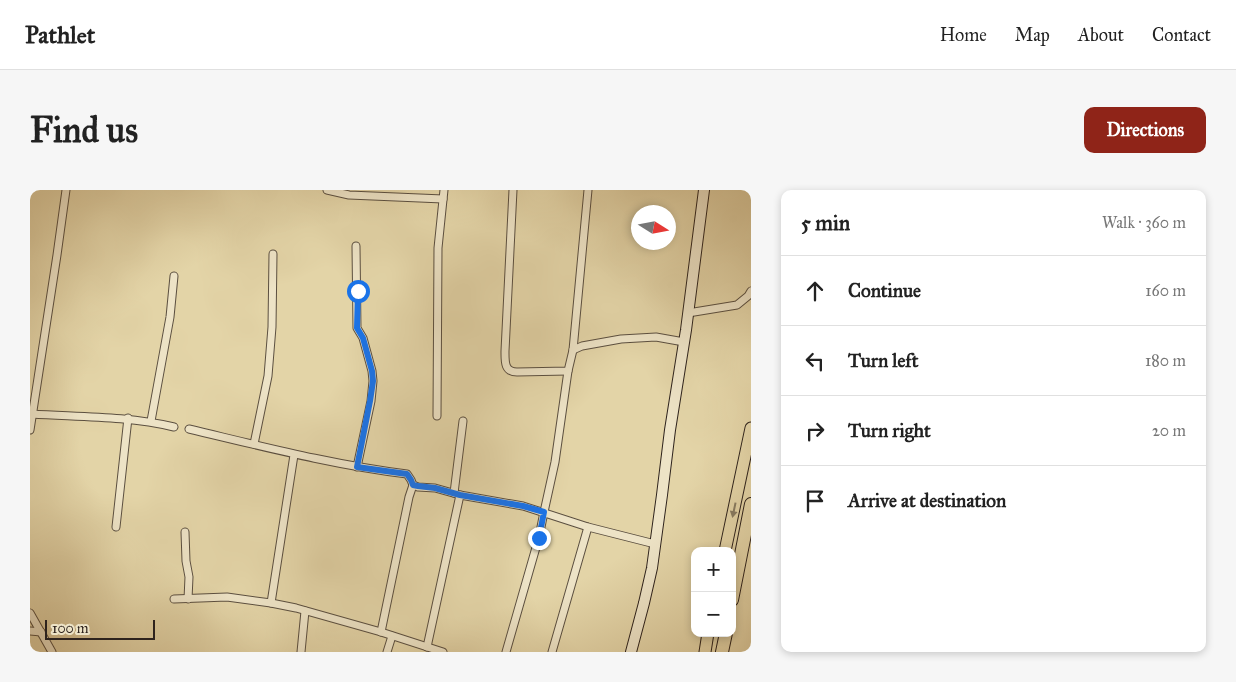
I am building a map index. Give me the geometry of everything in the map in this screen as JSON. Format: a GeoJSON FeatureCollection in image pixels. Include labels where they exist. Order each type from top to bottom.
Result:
{"type":"FeatureCollection","features":[{"type":"Feature","properties":{"kind":"highway"},"geometry":{"type":"LineString","coordinates":[[734,592],[751,504]]}},
{"type":"Feature","properties":{"kind":"highway"},"geometry":{"type":"LineString","coordinates":[[722,652],[725,637]]}},
{"type":"Feature","properties":{"kind":"main road"},"geometry":{"type":"LineString","coordinates":[[631,652],[652,568],[704,190]]}},
{"type":"Feature","properties":{"kind":"main road"},"geometry":{"type":"LineString","coordinates":[[726,547],[751,428]]}},
{"type":"Feature","properties":{"kind":"main road"},"geometry":{"type":"LineString","coordinates":[[705,652],[707,637]]}},
{"type":"Feature","properties":{"kind":"street"},"geometry":{"type":"LineString","coordinates":[[30,430],[66,190]]}},
{"type":"Feature","properties":{"kind":"street"},"geometry":{"type":"LineString","coordinates":[[327,190],[349,195],[443,199]]}},
{"type":"Feature","properties":{"kind":"street"},"geometry":{"type":"LineString","coordinates":[[437,416],[438,257],[444,190]]}},
{"type":"Feature","properties":{"kind":"street"},"geometry":{"type":"LineString","coordinates":[[512,190],[506,321],[506,365],[511,372],[568,371]]}},
{"type":"Feature","properties":{"kind":"street"},"geometry":{"type":"LineString","coordinates":[[506,652],[539,538],[555,462],[568,371],[573,350],[588,190]]}},
{"type":"Feature","properties":{"kind":"street"},"geometry":{"type":"LineString","coordinates":[[356,246],[357,328],[363,338],[373,381],[357,467]]}},
{"type":"Feature","properties":{"kind":"street"},"geometry":{"type":"LineString","coordinates":[[254,444],[268,376],[272,327],[273,254]]}},
{"type":"Feature","properties":{"kind":"street"},"geometry":{"type":"LineString","coordinates":[[151,421],[170,317],[174,276]]}},
{"type":"Feature","properties":{"kind":"street"},"geometry":{"type":"LineString","coordinates":[[688,313],[737,305],[748,296],[751,290]]}},
{"type":"Feature","properties":{"kind":"street"},"geometry":{"type":"LineString","coordinates":[[573,350],[582,346],[621,339],[656,337],[684,342]]}},
{"type":"Feature","properties":{"kind":"street"},"geometry":{"type":"LineString","coordinates":[[32,414],[128,418],[174,427]]}},
{"type":"Feature","properties":{"kind":"street"},"geometry":{"type":"LineString","coordinates":[[116,527],[128,418]]}},
{"type":"Feature","properties":{"kind":"street"},"geometry":{"type":"LineString","coordinates":[[427,647],[457,494],[463,421]]}},
{"type":"Feature","properties":{"kind":"street"},"geometry":{"type":"LineString","coordinates":[[188,430],[254,444],[294,455],[407,474],[413,485],[409,496],[381,632]]}},
{"type":"Feature","properties":{"kind":"street"},"geometry":{"type":"LineString","coordinates":[[271,603],[294,455]]}},
{"type":"Feature","properties":{"kind":"street"},"geometry":{"type":"LineString","coordinates":[[413,485],[523,506],[588,527],[655,544]]}},
{"type":"Feature","properties":{"kind":"street"},"geometry":{"type":"LineString","coordinates":[[552,652],[588,527]]}},
{"type":"Feature","properties":{"kind":"street"},"geometry":{"type":"LineString","coordinates":[[185,532],[188,599]]}},
{"type":"Feature","properties":{"kind":"street"},"geometry":{"type":"LineString","coordinates":[[174,599],[227,597],[271,603],[381,632],[443,652]]}},
{"type":"Feature","properties":{"kind":"street"},"geometry":{"type":"LineString","coordinates":[[301,652],[305,611]]}},
{"type":"Feature","properties":{"kind":"street"},"geometry":{"type":"LineString","coordinates":[[30,613],[52,652]]}},
{"type":"Feature","properties":{"kind":"street"},"geometry":{"type":"LineString","coordinates":[[30,630],[41,632]]}},
{"type":"Feature","properties":{"kind":"street"},"geometry":{"type":"LineString","coordinates":[[388,652],[392,636]]}},
{"type":"Feature","properties":{"kind":"route"},"geometry":{"type":"LineString","coordinates":[[358,291],[357,328],[362,334],[373,381],[357,467],[407,474],[413,485],[523,506],[544,512],[539,538]]}}]}
